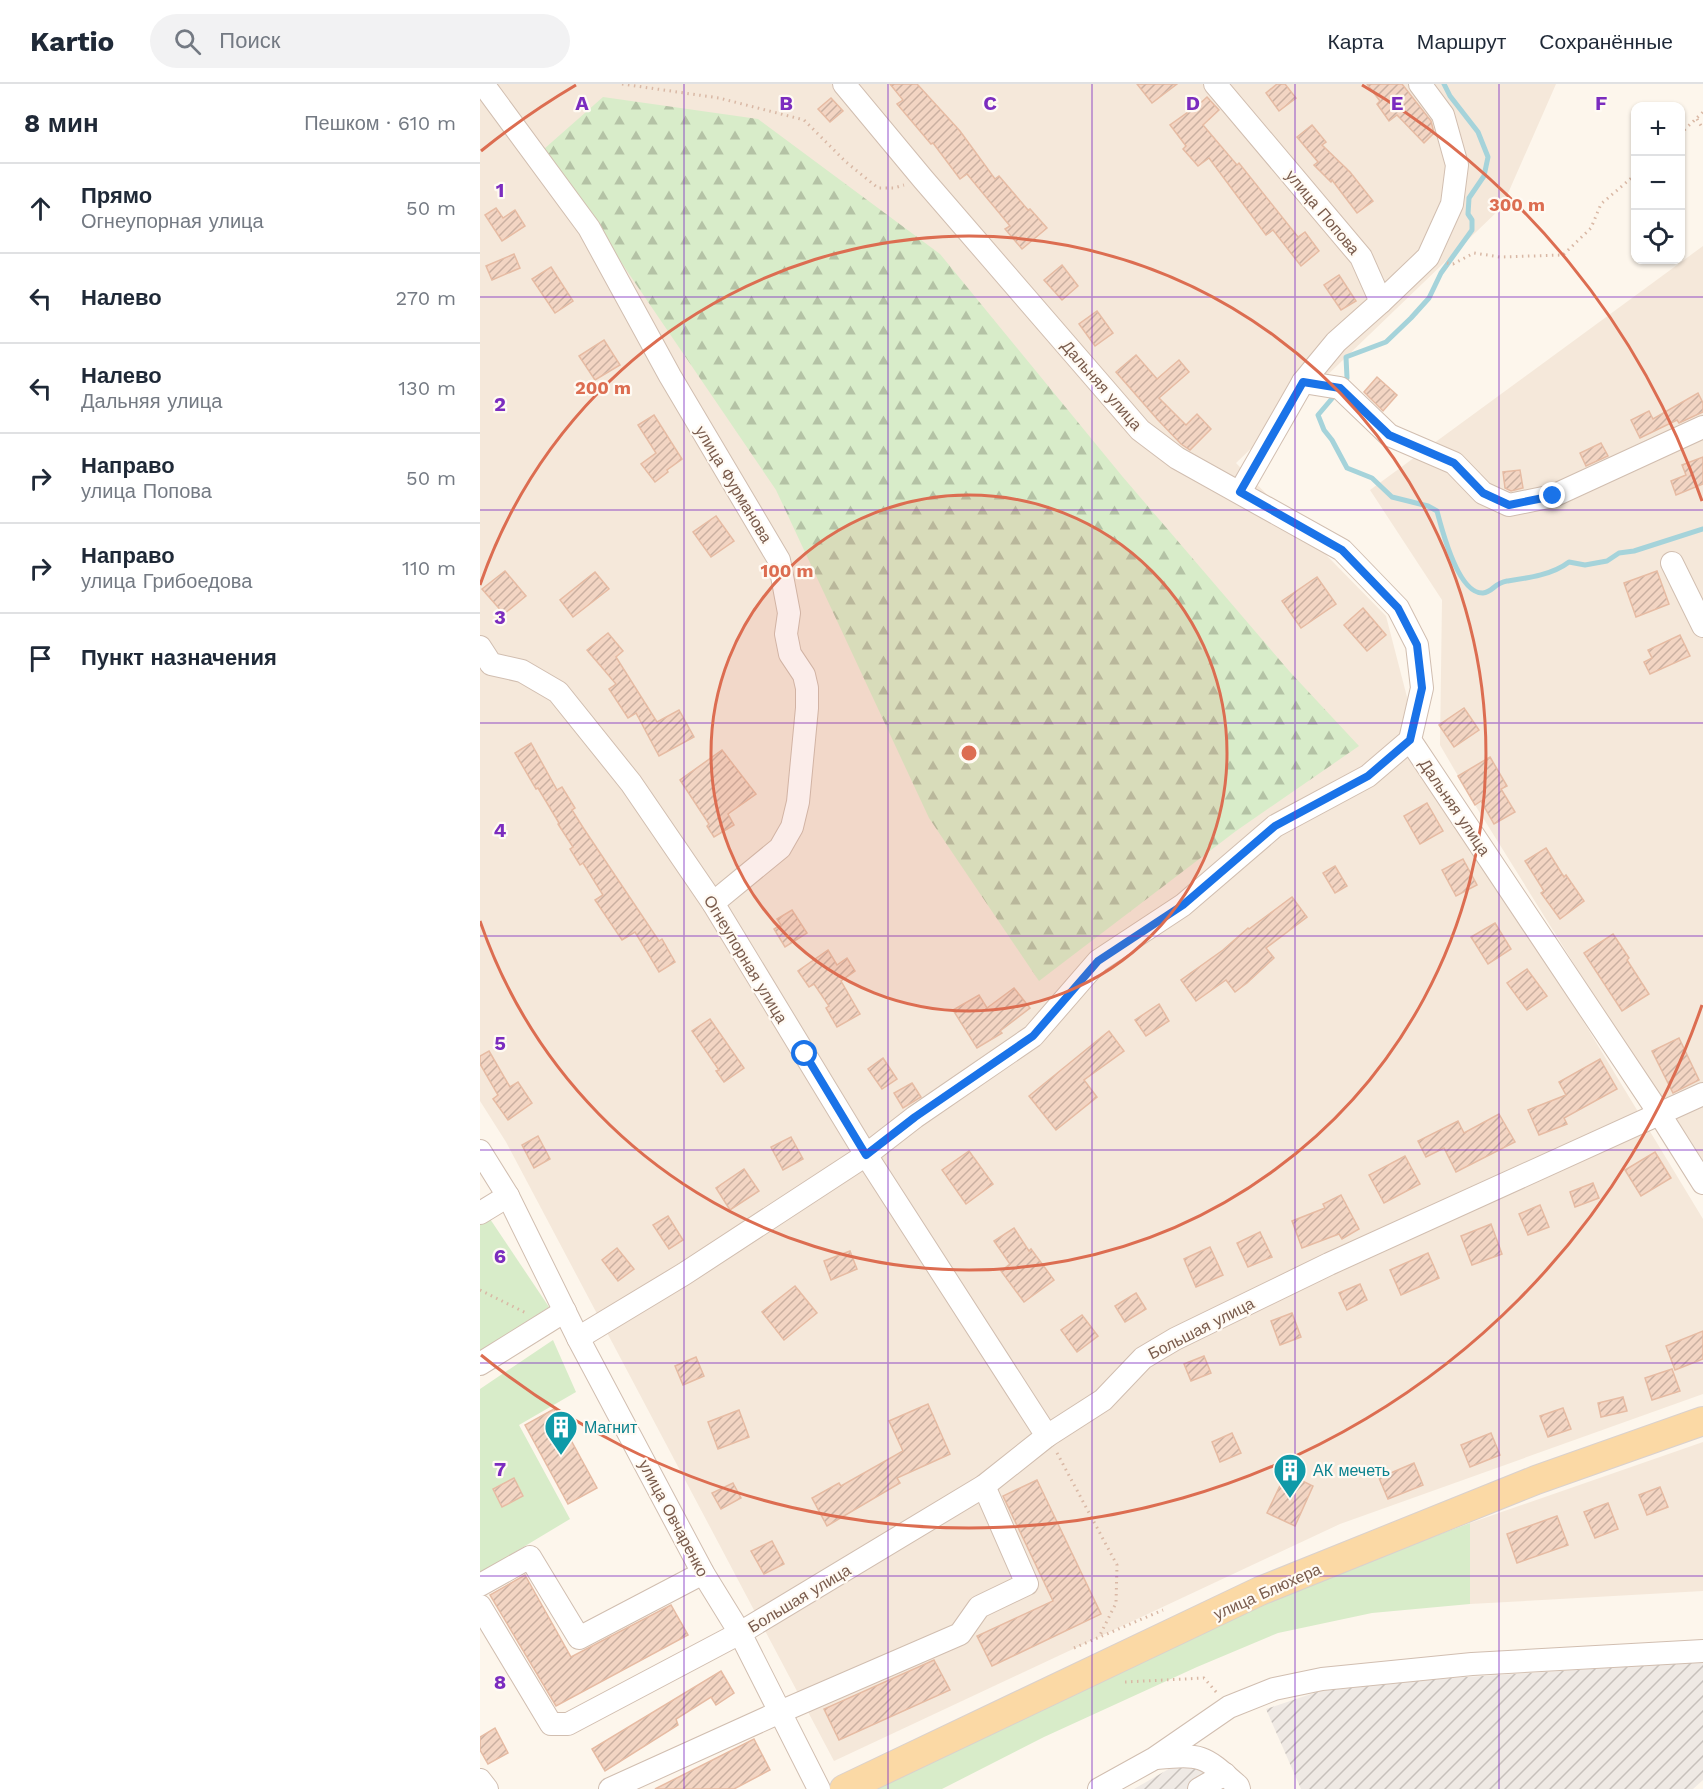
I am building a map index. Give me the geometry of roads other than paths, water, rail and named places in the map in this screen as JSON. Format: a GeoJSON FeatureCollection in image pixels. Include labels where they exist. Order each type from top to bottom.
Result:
{"type":"FeatureCollection","features":[{"type":"Feature","properties":{"kind":"main road","name":"улица Блюхера"},"geometry":{"type":"LineString","coordinates":[[844,1789],[1260,1591],[1536,1480],[1703,1421]]}},
{"type":"Feature","properties":{"kind":"street","name":"улица Фурманова"},"geometry":{"type":"LineString","coordinates":[[483,84],[589,228],[670,376],[779,560],[789,613],[786,634],[790,654],[804,675],[807,688],[798,802],[792,827],[780,848],[713,903]]}},
{"type":"Feature","properties":{"kind":"street","name":"Дальняя улица"},"geometry":{"type":"LineString","coordinates":[[844,84],[1140,430],[1177,458],[1342,550],[1398,608],[1417,645],[1422,688],[1410,740],[1659,1113],[1703,1183]]}},
{"type":"Feature","properties":{"kind":"street","name":"улица Попова"},"geometry":{"type":"LineString","coordinates":[[1215,84],[1361,257],[1381,302]]}},
{"type":"Feature","properties":{"kind":"street"},"geometry":{"type":"LineString","coordinates":[[1240,492],[1303,382],[1336,342],[1428,257],[1452,204],[1457,165],[1443,115],[1420,84]]}},
{"type":"Feature","properties":{"kind":"street"},"geometry":{"type":"LineString","coordinates":[[1303,382],[1340,388],[1389,435],[1454,463],[1483,493],[1509,505],[1553,496],[1703,427]]}},
{"type":"Feature","properties":{"kind":"street"},"geometry":{"type":"LineString","coordinates":[[1672,563],[1703,626]]}},
{"type":"Feature","properties":{"kind":"street","name":"Огнеупорная улица"},"geometry":{"type":"LineString","coordinates":[[484,661],[522,670],[558,692],[632,783],[713,903],[866,1155],[1047,1436]]}},
{"type":"Feature","properties":{"kind":"street"},"geometry":{"type":"LineString","coordinates":[[579,1338],[684,1275],[866,1155],[915,1117],[1033,1036],[1098,961],[1183,905],[1275,826],[1368,776],[1410,740]]}},
{"type":"Feature","properties":{"kind":"street","name":"Большая улица"},"geometry":{"type":"LineString","coordinates":[[480,1606],[551,1724],[568,1724],[740,1633],[984,1486],[1047,1436],[1103,1400],[1143,1358],[1175,1339],[1329,1264],[1703,1094]]}},
{"type":"Feature","properties":{"kind":"street","name":"улица Овчаренко"},"geometry":{"type":"LineString","coordinates":[[480,1151],[508,1196],[579,1338],[703,1573],[740,1633],[819,1789]]}},
{"type":"Feature","properties":{"kind":"street"},"geometry":{"type":"LineString","coordinates":[[480,1213],[508,1196]]}},
{"type":"Feature","properties":{"kind":"street"},"geometry":{"type":"LineString","coordinates":[[480,1364],[565,1311]]}},
{"type":"Feature","properties":{"kind":"street"},"geometry":{"type":"LineString","coordinates":[[610,1789],[960,1634],[979,1608],[1027,1584],[984,1486]]}},
{"type":"Feature","properties":{"kind":"street"},"geometry":{"type":"LineString","coordinates":[[480,1586],[530,1557],[579,1638],[703,1573]]}},
{"type":"Feature","properties":{"kind":"street"},"geometry":{"type":"LineString","coordinates":[[1100,1789],[1155,1758],[1229,1707],[1274,1689],[1322,1679],[1472,1664],[1703,1651]]}},
{"type":"Feature","properties":{"kind":"street"},"geometry":{"type":"LineString","coordinates":[[1155,1758],[1193,1755],[1211,1762],[1237,1784]]}},
{"type":"Feature","properties":{"kind":"street"},"geometry":{"type":"LineString","coordinates":[[480,1780],[487,1789]]}},
{"type":"Feature","properties":{"kind":"street"},"geometry":{"type":"LineString","coordinates":[[1198,1789],[1237,1784]]}},
{"type":"Feature","properties":{"kind":"waterway"},"geometry":{"type":"LineString","coordinates":[[1342,385],[1347,378],[1346,357],[1386,342],[1411,318],[1429,298],[1441,273],[1472,230],[1472,220],[1468,214],[1469,198],[1484,176],[1488,157],[1478,132],[1450,96],[1444,84]]}},
{"type":"Feature","properties":{"kind":"waterway"},"geometry":{"type":"LineString","coordinates":[[1335,395],[1318,415],[1324,430],[1347,468],[1372,478],[1392,497],[1428,506],[1437,511],[1452,560],[1466,583],[1474,591],[1483,593],[1503,582],[1547,573],[1569,562],[1585,565],[1607,561],[1619,553],[1634,551],[1703,529]]}},
{"type":"Feature","properties":{"kind":"place","name":"Магнит"},"geometry":{"type":"Point","coordinates":[561,1456]}},
{"type":"Feature","properties":{"kind":"place","name":"АК мечеть"},"geometry":{"type":"Point","coordinates":[1290,1499]}}]}
